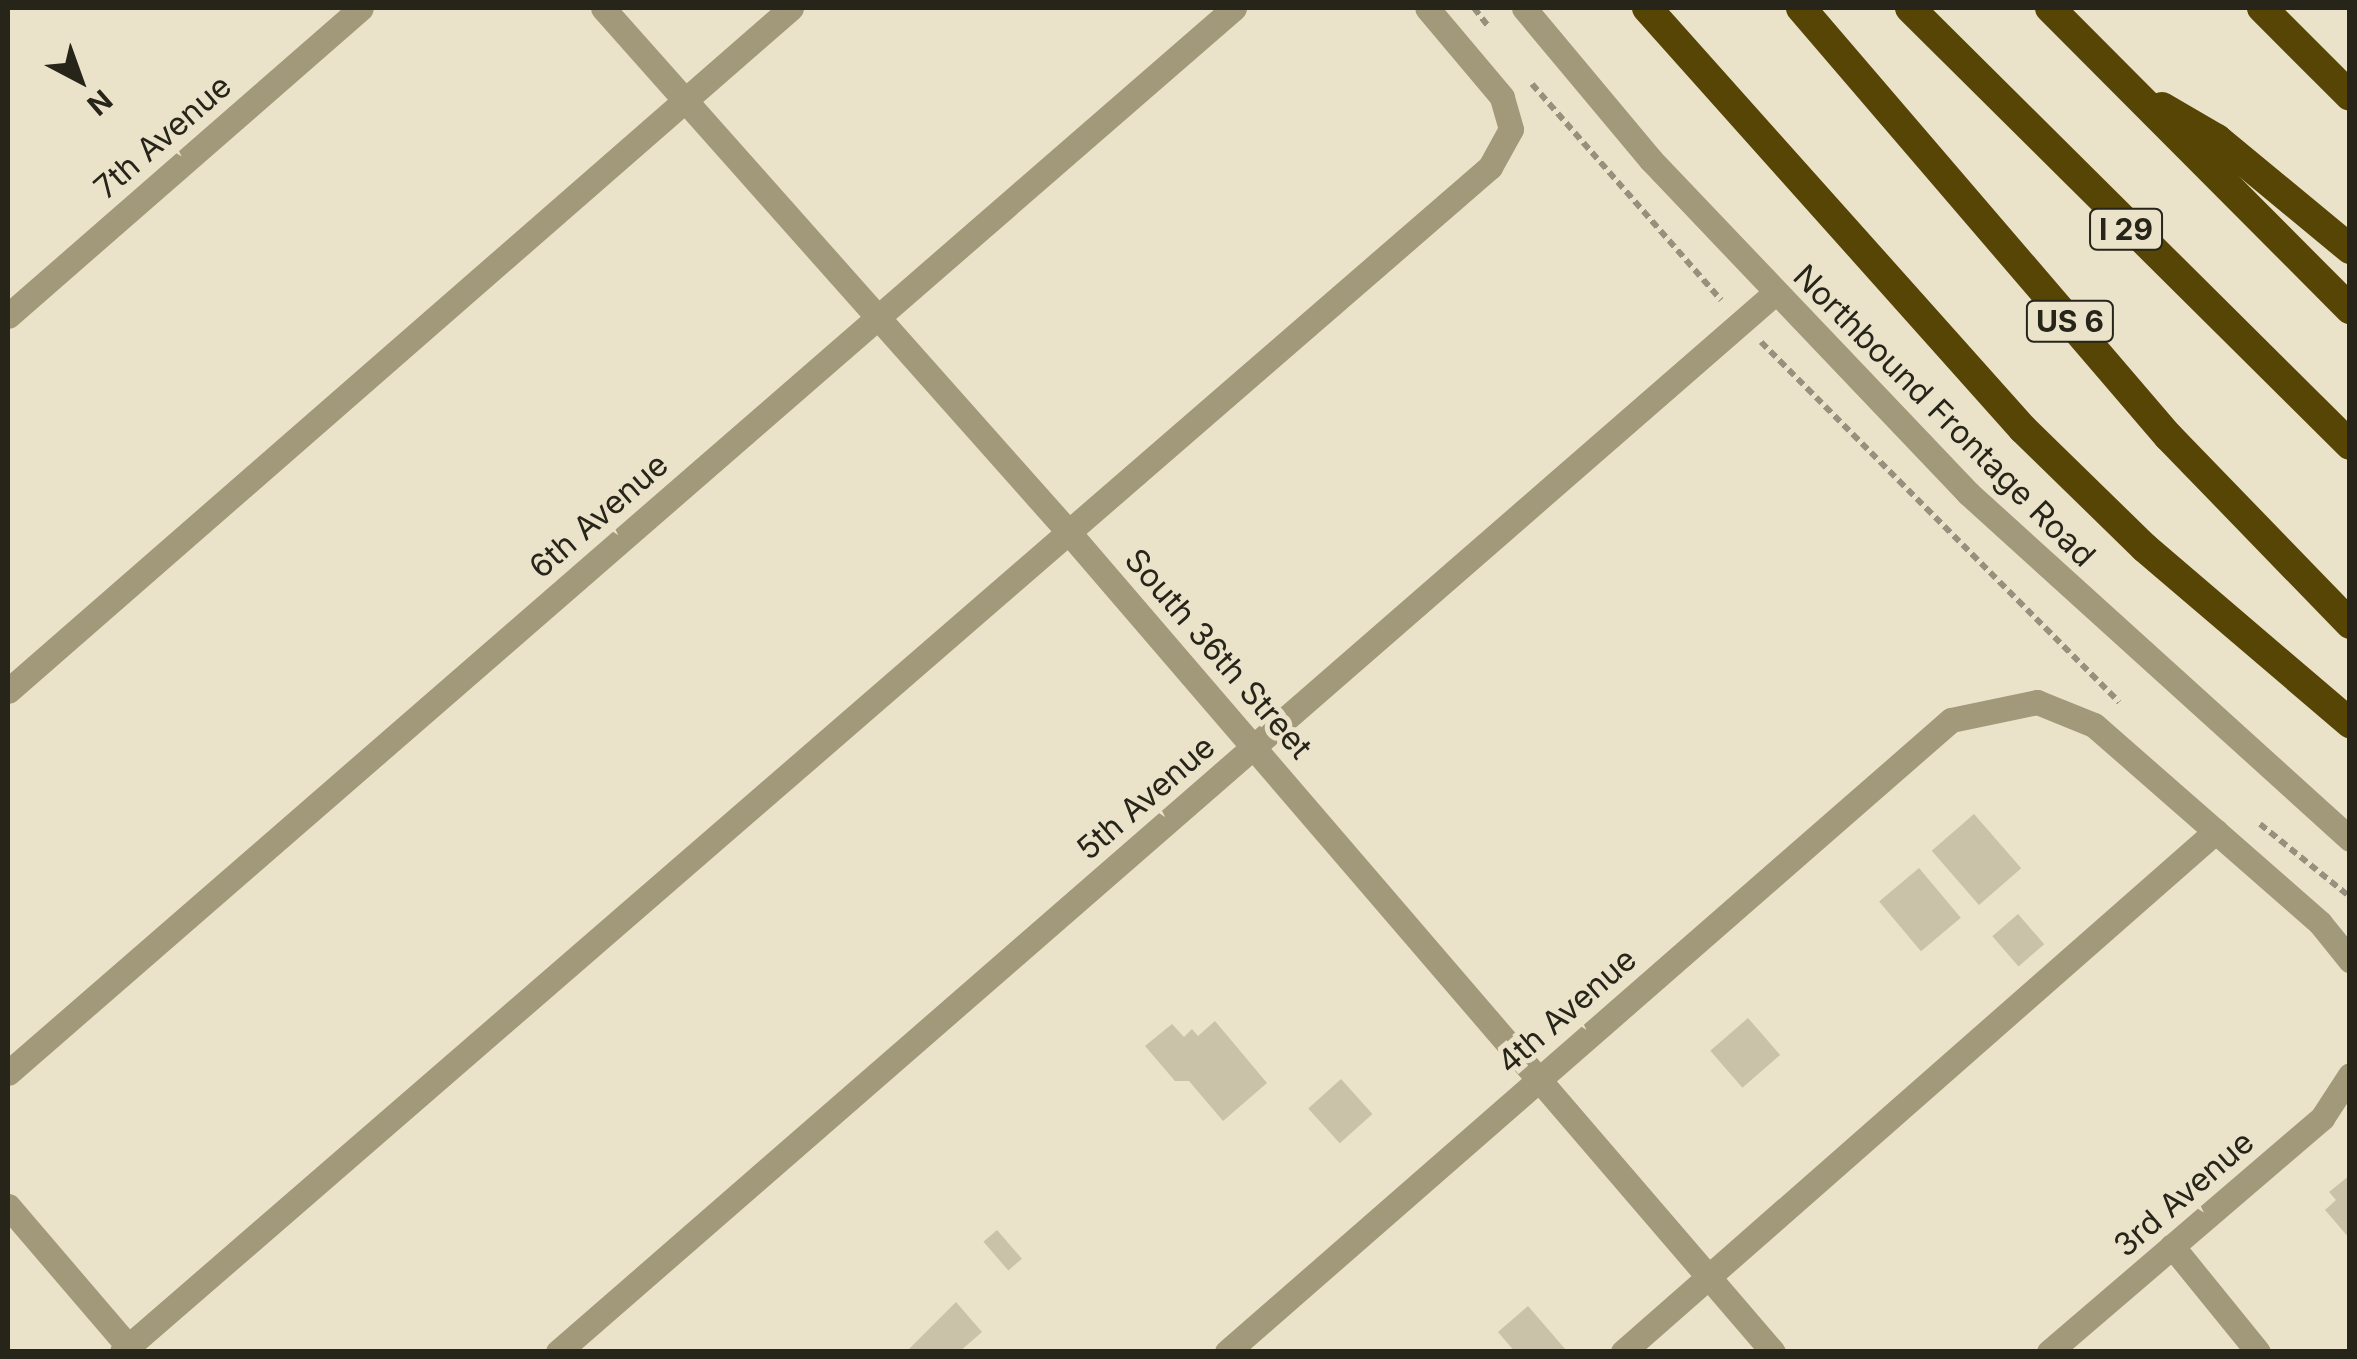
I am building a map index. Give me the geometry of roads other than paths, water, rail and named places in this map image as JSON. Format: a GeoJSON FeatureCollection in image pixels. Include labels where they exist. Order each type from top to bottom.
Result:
{"type":"FeatureCollection","features":[{"type":"Feature","properties":{"kind":"highway"},"geometry":{"type":"LineString","coordinates":[[1647,8],[2024,429],[2144,548],[2350,724]]}},
{"type":"Feature","properties":{"kind":"highway","name":"US 6"},"geometry":{"type":"LineString","coordinates":[[1802,8],[2168,436],[2350,624]]}},
{"type":"Feature","properties":{"kind":"highway","name":"I 29"},"geometry":{"type":"LineString","coordinates":[[1910,8],[2350,445]]}},
{"type":"Feature","properties":{"kind":"highway"},"geometry":{"type":"LineString","coordinates":[[2050,8],[2350,309]]}},
{"type":"Feature","properties":{"kind":"highway"},"geometry":{"type":"LineString","coordinates":[[2262,8],[2350,96]]}},
{"type":"Feature","properties":{"kind":"highway"},"geometry":{"type":"LineString","coordinates":[[2125,85],[2217,139],[2350,250]]}},
{"type":"Feature","properties":{"kind":"street","name":"7th Avenue"},"geometry":{"type":"LineString","coordinates":[[8,316],[361,8]]}},
{"type":"Feature","properties":{"kind":"street","name":"South 36th Street"},"geometry":{"type":"LineString","coordinates":[[603,8],[1066,528],[1773,1352]]}},
{"type":"Feature","properties":{"kind":"street"},"geometry":{"type":"LineString","coordinates":[[8,692],[790,8]]}},
{"type":"Feature","properties":{"kind":"street","name":"6th Avenue"},"geometry":{"type":"LineString","coordinates":[[8,1073],[1234,8]]}},
{"type":"Feature","properties":{"kind":"street"},"geometry":{"type":"LineString","coordinates":[[8,1206],[128,1350],[1066,528],[1490,166],[1511,129],[1502,96],[1427,8]]}},
{"type":"Feature","properties":{"kind":"street","name":"Northbound Frontage Road"},"geometry":{"type":"LineString","coordinates":[[1524,8],[1774,293],[2009,532],[2350,839]]}},
{"type":"Feature","properties":{"kind":"street","name":"5th Avenue"},"geometry":{"type":"LineString","coordinates":[[558,1352],[1774,293]]}},
{"type":"Feature","properties":{"kind":"street","name":"4th Avenue"},"geometry":{"type":"LineString","coordinates":[[1227,1352],[1951,720],[2037,702],[2094,725],[2216,832]]}},
{"type":"Feature","properties":{"kind":"street"},"geometry":{"type":"LineString","coordinates":[[1623,1352],[2216,832],[2320,923],[2350,960]]}},
{"type":"Feature","properties":{"kind":"street","name":"3rd Avenue"},"geometry":{"type":"LineString","coordinates":[[2048,1352],[2322,1118],[2350,1075]]}},
{"type":"Feature","properties":{"kind":"street"},"geometry":{"type":"LineString","coordinates":[[2172,1246],[2258,1352]]}}]}
